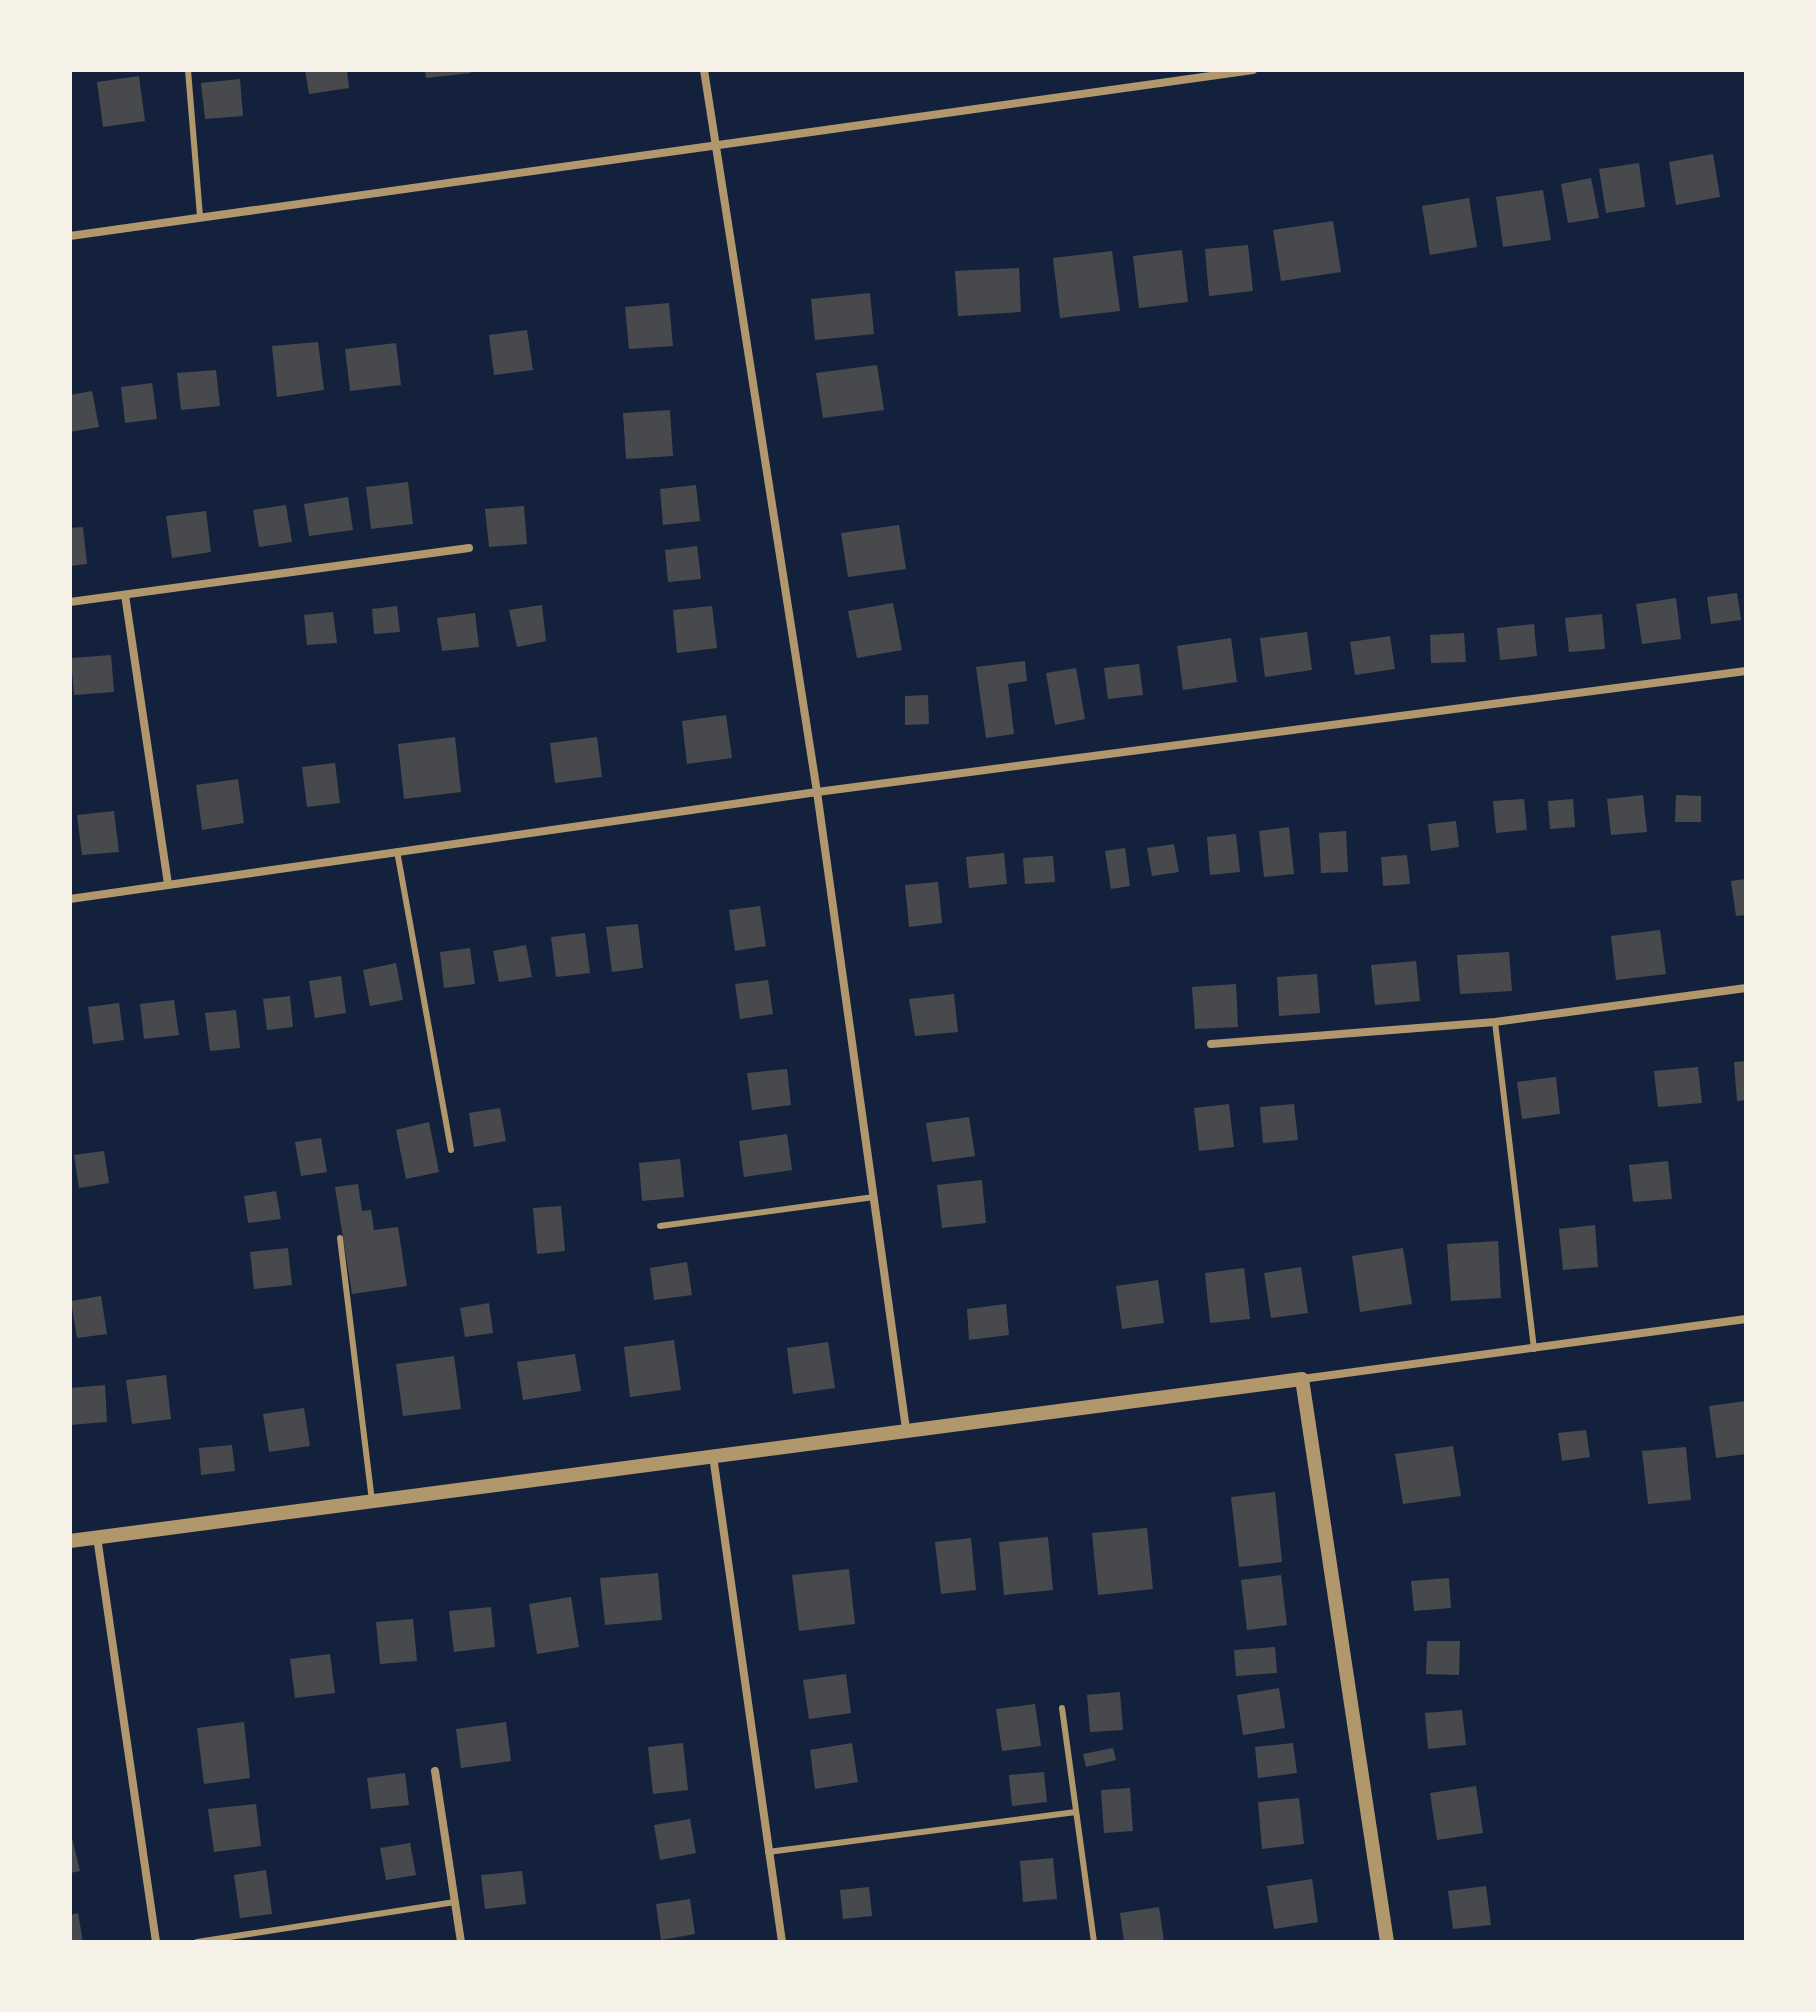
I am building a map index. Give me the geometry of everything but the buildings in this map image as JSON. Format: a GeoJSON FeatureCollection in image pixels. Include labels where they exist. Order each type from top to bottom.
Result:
{"type":"FeatureCollection","features":[{"type":"Feature","properties":{"kind":"street"},"geometry":{"type":"LineString","coordinates":[[704,70],[817,792],[906,1429]]}},
{"type":"Feature","properties":{"kind":"street"},"geometry":{"type":"LineString","coordinates":[[70,236],[1253,70]]}},
{"type":"Feature","properties":{"kind":"street"},"geometry":{"type":"LineString","coordinates":[[70,602],[469,548]]}},
{"type":"Feature","properties":{"kind":"street"},"geometry":{"type":"LineString","coordinates":[[125,595],[168,884]]}},
{"type":"Feature","properties":{"kind":"street"},"geometry":{"type":"LineString","coordinates":[[70,899],[817,792],[1746,671]]}},
{"type":"Feature","properties":{"kind":"street"},"geometry":{"type":"LineString","coordinates":[[1211,1044],[1495,1022],[1746,988]]}},
{"type":"Feature","properties":{"kind":"street"},"geometry":{"type":"LineString","coordinates":[[70,1541],[1746,1319]]}},
{"type":"Feature","properties":{"kind":"street"},"geometry":{"type":"LineString","coordinates":[[1302,1379],[1387,1942]]}},
{"type":"Feature","properties":{"kind":"street"},"geometry":{"type":"LineString","coordinates":[[712,1455],[782,1942]]}},
{"type":"Feature","properties":{"kind":"street"},"geometry":{"type":"LineString","coordinates":[[97,1537],[156,1942]]}},
{"type":"Feature","properties":{"kind":"street"},"geometry":{"type":"LineString","coordinates":[[435,1771],[461,1942]]}},
{"type":"Feature","properties":{"kind":"lane"},"geometry":{"type":"LineString","coordinates":[[188,70],[200,216]]}},
{"type":"Feature","properties":{"kind":"lane"},"geometry":{"type":"LineString","coordinates":[[397,851],[451,1150]]}},
{"type":"Feature","properties":{"kind":"lane"},"geometry":{"type":"LineString","coordinates":[[1495,1022],[1534,1349]]}},
{"type":"Feature","properties":{"kind":"lane"},"geometry":{"type":"LineString","coordinates":[[660,1226],[874,1197]]}},
{"type":"Feature","properties":{"kind":"lane"},"geometry":{"type":"LineString","coordinates":[[340,1238],[372,1501]]}},
{"type":"Feature","properties":{"kind":"lane"},"geometry":{"type":"LineString","coordinates":[[1062,1708],[1094,1942]]}},
{"type":"Feature","properties":{"kind":"lane"},"geometry":{"type":"LineString","coordinates":[[768,1852],[1076,1812]]}},
{"type":"Feature","properties":{"kind":"lane"},"geometry":{"type":"LineString","coordinates":[[197,1942],[455,1902]]}}]}
